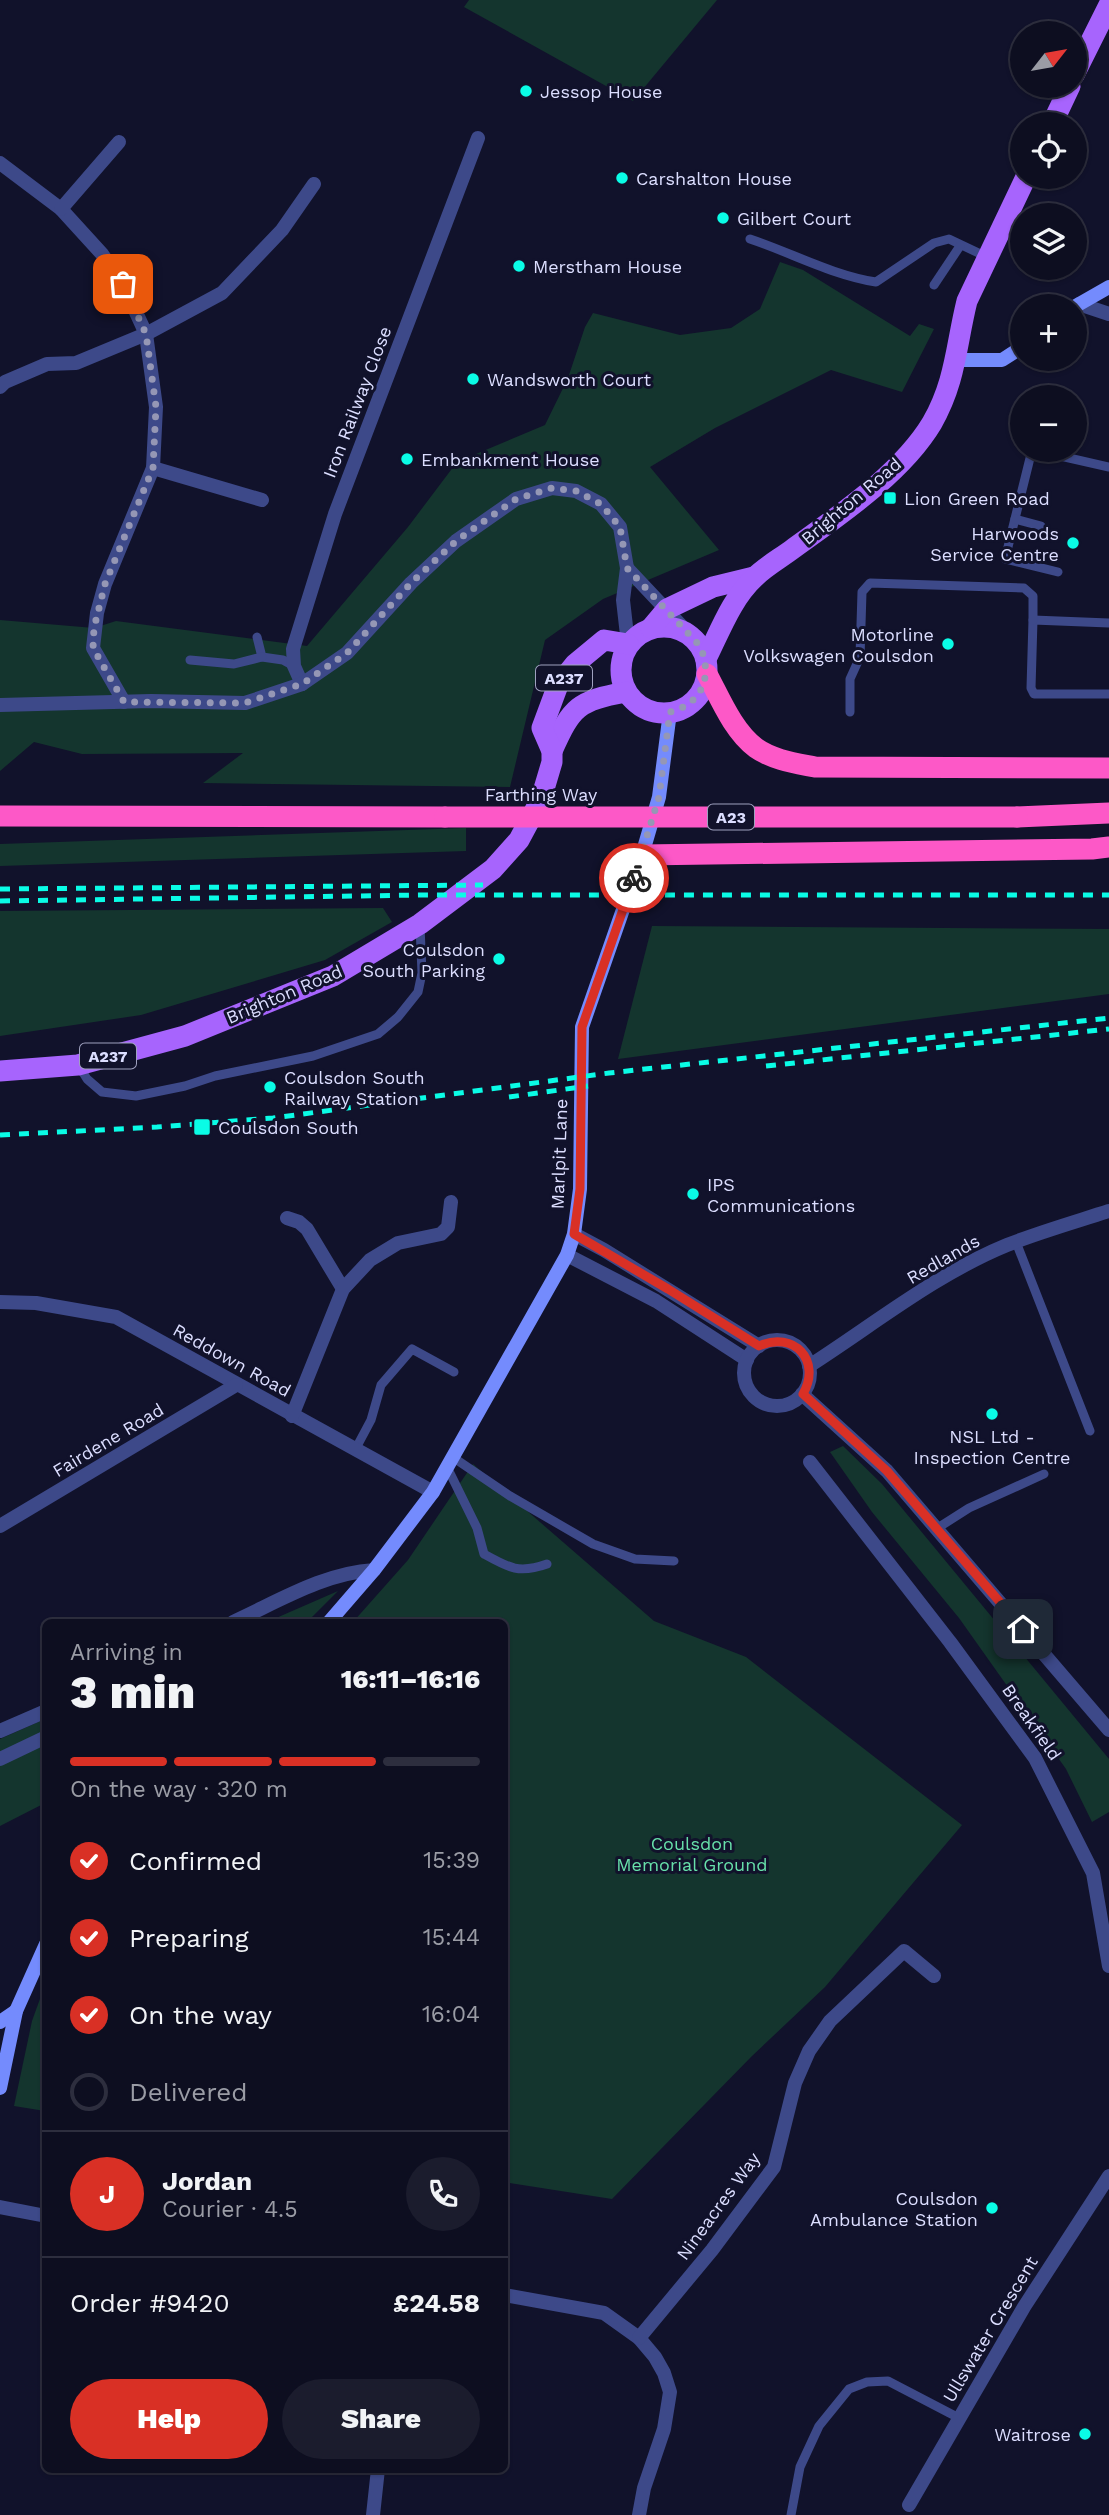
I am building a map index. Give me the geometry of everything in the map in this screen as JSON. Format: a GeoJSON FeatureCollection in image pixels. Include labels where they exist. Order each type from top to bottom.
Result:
{"type":"FeatureCollection","features":[{"type":"Feature","properties":{"kind":"highway"},"geometry":{"type":"LineString","coordinates":[[706,666],[729,714],[742,733],[757,748],[785,761],[815,767],[1109,768]]}},
{"type":"Feature","properties":{"kind":"highway","name":"Farthing Way"},"geometry":{"type":"LineString","coordinates":[[0,816],[1017,817],[1109,813]]}},
{"type":"Feature","properties":{"kind":"highway","name":"Farthing Way"},"geometry":{"type":"LineString","coordinates":[[1082,815],[1109,820]]}},
{"type":"Feature","properties":{"kind":"highway","name":"A23"},"geometry":{"type":"LineString","coordinates":[[642,855],[1109,847]]}},
{"type":"Feature","properties":{"kind":"main road"},"geometry":{"type":"LineString","coordinates":[[1087,49],[1109,5]]}},
{"type":"Feature","properties":{"kind":"main road"},"geometry":{"type":"LineString","coordinates":[[1010,355],[1002,360],[957,360],[961,322],[967,300],[1020,189]]}},
{"type":"Feature","properties":{"kind":"main road"},"geometry":{"type":"LineString","coordinates":[[1087,299],[1109,287]]}},
{"type":"Feature","properties":{"kind":"main road","name":"Brighton Road"},"geometry":{"type":"LineString","coordinates":[[706,666],[728,613],[754,578],[822,528],[896,467],[918,442],[932,424],[945,397],[957,360]]}},
{"type":"Feature","properties":{"kind":"main road","name":"Brighton Road"},"geometry":{"type":"LineString","coordinates":[[651,628],[667,609],[713,587],[754,578]]}},
{"type":"Feature","properties":{"kind":"main road"},"geometry":{"type":"LineString","coordinates":[[665,626],[691,636],[700,646],[706,666],[699,695],[681,709],[670,712],[645,709],[635,702],[626,692],[620,668],[628,644],[651,628],[665,626]]}},
{"type":"Feature","properties":{"kind":"main road","name":"Brighton Road"},"geometry":{"type":"LineString","coordinates":[[552,751],[542,728],[558,685],[575,664],[604,640],[628,644]]}},
{"type":"Feature","properties":{"kind":"main road","name":"Brighton Road"},"geometry":{"type":"LineString","coordinates":[[0,1071],[82,1072],[186,1036],[326,979],[420,933],[493,869],[519,840],[541,799],[552,762],[552,751],[564,723],[582,703],[626,692]]}},
{"type":"Feature","properties":{"kind":"main road","name":"Marlpit Lane"},"geometry":{"type":"LineString","coordinates":[[332,1619],[374,1570],[433,1492],[568,1255],[574,1234],[580,1189],[582,1027],[642,855],[659,797],[670,712]]}},
{"type":"Feature","properties":{"kind":"main road"},"geometry":{"type":"LineString","coordinates":[[0,2088],[16,2011],[42,1953]]}},
{"type":"Feature","properties":{"kind":"main road"},"geometry":{"type":"LineString","coordinates":[[0,2022],[16,2011]]}},
{"type":"Feature","properties":{"kind":"street","name":"Iron Railway Close"},"geometry":{"type":"LineString","coordinates":[[294,666],[293,649],[335,514],[478,138]]}},
{"type":"Feature","properties":{"kind":"street"},"geometry":{"type":"LineString","coordinates":[[61,208],[119,142]]}},
{"type":"Feature","properties":{"kind":"street"},"geometry":{"type":"LineString","coordinates":[[0,163],[61,208],[102,254],[123,284],[146,334],[156,407],[153,468],[105,584],[94,628],[93,648],[124,702]]}},
{"type":"Feature","properties":{"kind":"street"},"geometry":{"type":"LineString","coordinates":[[0,387],[5,382],[47,364],[76,363],[146,334],[222,293],[282,230],[314,184]]}},
{"type":"Feature","properties":{"kind":"street"},"geometry":{"type":"LineString","coordinates":[[1087,308],[1109,314]]}},
{"type":"Feature","properties":{"kind":"street"},"geometry":{"type":"LineString","coordinates":[[153,468],[262,500]]}},
{"type":"Feature","properties":{"kind":"street"},"geometry":{"type":"LineString","coordinates":[[0,705],[245,703],[302,684],[347,653],[411,583],[456,541],[516,499],[552,488],[576,491],[601,504],[620,527],[627,568],[623,600],[628,644]]}},
{"type":"Feature","properties":{"kind":"street"},"geometry":{"type":"LineString","coordinates":[[627,568],[691,636]]}},
{"type":"Feature","properties":{"kind":"street"},"geometry":{"type":"LineString","coordinates":[[294,666],[302,684]]}},
{"type":"Feature","properties":{"kind":"street"},"geometry":{"type":"LineString","coordinates":[[292,1416],[343,1289],[369,1260],[398,1243],[441,1234],[448,1227],[451,1202]]}},
{"type":"Feature","properties":{"kind":"street","name":"Redlands"},"geometry":{"type":"LineString","coordinates":[[809,1366],[965,1266],[1016,1242],[1109,1211]]}},
{"type":"Feature","properties":{"kind":"street"},"geometry":{"type":"LineString","coordinates":[[287,1218],[299,1222],[307,1229],[343,1289]]}},
{"type":"Feature","properties":{"kind":"street"},"geometry":{"type":"LineString","coordinates":[[574,1234],[759,1346]]}},
{"type":"Feature","properties":{"kind":"street"},"geometry":{"type":"LineString","coordinates":[[568,1255],[656,1301],[747,1360]]}},
{"type":"Feature","properties":{"kind":"street","name":"Reddown Road"},"geometry":{"type":"LineString","coordinates":[[0,1303],[36,1303],[116,1317],[433,1492]]}},
{"type":"Feature","properties":{"kind":"street"},"geometry":{"type":"LineString","coordinates":[[779,1340],[789,1343],[805,1357],[809,1366],[810,1376],[803,1394],[785,1405],[765,1404],[756,1399],[745,1381],[747,1360],[759,1346],[768,1342],[779,1340]]}},
{"type":"Feature","properties":{"kind":"street","name":"Fairdene Road"},"geometry":{"type":"LineString","coordinates":[[0,1527],[236,1385]]}},
{"type":"Feature","properties":{"kind":"street"},"geometry":{"type":"LineString","coordinates":[[803,1394],[887,1471],[1109,1730]]}},
{"type":"Feature","properties":{"kind":"street","name":"Breakfield"},"geometry":{"type":"LineString","coordinates":[[810,1462],[950,1642],[1035,1758],[1093,1873],[1109,1966]]}},
{"type":"Feature","properties":{"kind":"street"},"geometry":{"type":"LineString","coordinates":[[240,1619],[332,1577],[374,1570]]}},
{"type":"Feature","properties":{"kind":"street"},"geometry":{"type":"LineString","coordinates":[[0,1731],[42,1712]]}},
{"type":"Feature","properties":{"kind":"street"},"geometry":{"type":"LineString","coordinates":[[0,1759],[42,1739]]}},
{"type":"Feature","properties":{"kind":"street","name":"Nineacres Way"},"geometry":{"type":"LineString","coordinates":[[639,2338],[712,2250],[775,2167],[795,2083],[809,2051],[830,2021],[904,1951],[934,1976]]}},
{"type":"Feature","properties":{"kind":"street","name":"Ullswater Crescent"},"geometry":{"type":"LineString","coordinates":[[909,2505],[1024,2307],[1109,2176]]}},
{"type":"Feature","properties":{"kind":"street"},"geometry":{"type":"LineString","coordinates":[[0,2207],[42,2215]]}},
{"type":"Feature","properties":{"kind":"street"},"geometry":{"type":"LineString","coordinates":[[508,2296],[604,2313],[639,2338],[664,2373],[670,2392],[664,2428],[644,2488],[639,2515]]}},
{"type":"Feature","properties":{"kind":"street"},"geometry":{"type":"LineString","coordinates":[[373,2515],[378,2473]]}},
{"type":"Feature","properties":{"kind":"lane"},"geometry":{"type":"LineString","coordinates":[[750,239],[795,254],[848,277],[876,282],[934,243],[949,239],[988,257]]}},
{"type":"Feature","properties":{"kind":"lane"},"geometry":{"type":"LineString","coordinates":[[934,285],[960,246]]}},
{"type":"Feature","properties":{"kind":"lane"},"geometry":{"type":"LineString","coordinates":[[1030,462],[1005,559],[1058,572]]}},
{"type":"Feature","properties":{"kind":"lane"},"geometry":{"type":"LineString","coordinates":[[1087,462],[1109,467]]}},
{"type":"Feature","properties":{"kind":"lane"},"geometry":{"type":"LineString","coordinates":[[1015,519],[1041,526]]}},
{"type":"Feature","properties":{"kind":"lane"},"geometry":{"type":"LineString","coordinates":[[850,712],[850,679],[860,657],[862,592],[870,583],[1024,587],[1033,596],[1031,688],[1034,694],[1109,694]]}},
{"type":"Feature","properties":{"kind":"lane"},"geometry":{"type":"LineString","coordinates":[[1033,620],[1109,622]]}},
{"type":"Feature","properties":{"kind":"lane"},"geometry":{"type":"LineString","coordinates":[[257,637],[262,657]]}},
{"type":"Feature","properties":{"kind":"lane"},"geometry":{"type":"LineString","coordinates":[[190,660],[234,664],[262,657],[284,660],[294,666]]}},
{"type":"Feature","properties":{"kind":"lane"},"geometry":{"type":"LineString","coordinates":[[82,1072],[102,1092],[136,1096],[313,1056],[378,1034],[398,1017],[418,992],[422,973],[420,933]]}},
{"type":"Feature","properties":{"kind":"lane"},"geometry":{"type":"LineString","coordinates":[[1016,1242],[1090,1431]]}},
{"type":"Feature","properties":{"kind":"lane"},"geometry":{"type":"LineString","coordinates":[[355,1450],[371,1420],[382,1385],[412,1349],[454,1372]]}},
{"type":"Feature","properties":{"kind":"lane"},"geometry":{"type":"LineString","coordinates":[[451,1463],[593,1544],[635,1559],[674,1561]]}},
{"type":"Feature","properties":{"kind":"lane"},"geometry":{"type":"LineString","coordinates":[[451,1463],[477,1528],[484,1554],[506,1566],[529,1570],[547,1564]]}},
{"type":"Feature","properties":{"kind":"lane"},"geometry":{"type":"LineString","coordinates":[[936,1529],[969,1507],[1044,1474]]}},
{"type":"Feature","properties":{"kind":"lane"},"geometry":{"type":"LineString","coordinates":[[792,2515],[800,2467],[819,2426],[849,2389],[867,2382],[888,2381],[959,2418]]}},
{"type":"Feature","properties":{"kind":"green space"},"geometry":{"type":"Polygon","coordinates":[[[469,0],[717,0],[633,101],[464,7],[469,0]]]}},
{"type":"Feature","properties":{"kind":"green space"},"geometry":{"type":"Polygon","coordinates":[[[780,262],[803,270],[910,336],[919,324],[934,329],[902,392],[831,370],[715,428],[650,467],[719,550],[603,599],[545,640],[510,787],[203,783],[243,753],[82,754],[34,742],[0,771],[0,620],[94,628],[116,621],[307,646],[408,527],[457,462],[545,425],[568,378],[585,327],[593,313],[680,335],[731,328],[760,309],[780,262]]]}},
{"type":"Feature","properties":{"kind":"green space"},"geometry":{"type":"Polygon","coordinates":[[[466,828],[466,851],[0,866],[0,844],[466,828]]]}},
{"type":"Feature","properties":{"kind":"green space"},"geometry":{"type":"Polygon","coordinates":[[[383,908],[392,922],[325,960],[141,1015],[0,1036],[0,911],[383,908]]]}},
{"type":"Feature","properties":{"kind":"green space"},"geometry":{"type":"Polygon","coordinates":[[[652,926],[1109,929],[1109,994],[618,1059],[652,926]]]}},
{"type":"Feature","properties":{"kind":"green space"},"geometry":{"type":"Polygon","coordinates":[[[843,1446],[882,1484],[1109,1759],[1109,1812],[1092,1822],[1066,1769],[959,1618],[872,1512],[830,1452],[843,1446]]]}},
{"type":"Feature","properties":{"kind":"green space","name":"Coulsdon Memorial Ground"},"geometry":{"type":"Polygon","coordinates":[[[473,1464],[654,1621],[746,1657],[962,1825],[825,1987],[752,2056],[612,2199],[508,2183],[508,1619],[356,1619],[408,1560],[473,1464]]]}},
{"type":"Feature","properties":{"kind":"green space"},"geometry":{"type":"Polygon","coordinates":[[[338,1591],[310,1619],[274,1619],[338,1591]]]}},
{"type":"Feature","properties":{"kind":"green space"},"geometry":{"type":"Polygon","coordinates":[[[42,1720],[42,1805],[0,1826],[0,1739],[42,1720]]]}},
{"type":"Feature","properties":{"kind":"green space"},"geometry":{"type":"Polygon","coordinates":[[[42,1993],[42,2111],[14,2106],[32,2021],[42,1993]]]}},
{"type":"Feature","properties":{"kind":"railway"},"geometry":{"type":"LineString","coordinates":[[0,889],[483,885]]}},
{"type":"Feature","properties":{"kind":"railway"},"geometry":{"type":"LineString","coordinates":[[0,901],[425,895],[1109,895]]}},
{"type":"Feature","properties":{"kind":"railway"},"geometry":{"type":"LineString","coordinates":[[0,1135],[273,1118],[609,1073],[1109,1018]]}},
{"type":"Feature","properties":{"kind":"railway"},"geometry":{"type":"LineString","coordinates":[[766,1066],[1109,1029]]}},
{"type":"Feature","properties":{"kind":"railway"},"geometry":{"type":"LineString","coordinates":[[509,1097],[588,1086]]}},
{"type":"Feature","properties":{"kind":"way so far"},"geometry":{"type":"LineString","coordinates":[[123,284],[146,334],[156,407],[153,468],[105,584],[94,628],[93,648],[124,702],[245,703],[302,684],[347,653],[411,583],[456,541],[516,499],[552,488],[576,491],[601,504],[620,527],[627,568],[700,646],[706,659],[707,674],[699,695],[681,709],[670,712],[659,797],[634,878]]}},
{"type":"Feature","properties":{"kind":"place","name":"Jessop House"},"geometry":{"type":"Point","coordinates":[526,91]}},
{"type":"Feature","properties":{"kind":"place","name":"Carshalton House"},"geometry":{"type":"Point","coordinates":[622,178]}},
{"type":"Feature","properties":{"kind":"place","name":"Gilbert Court"},"geometry":{"type":"Point","coordinates":[723,218]}},
{"type":"Feature","properties":{"kind":"place","name":"Merstham House"},"geometry":{"type":"Point","coordinates":[519,266]}},
{"type":"Feature","properties":{"kind":"place","name":"Wandsworth Court"},"geometry":{"type":"Point","coordinates":[473,379]}},
{"type":"Feature","properties":{"kind":"place","name":"Embankment House"},"geometry":{"type":"Point","coordinates":[407,459]}},
{"type":"Feature","properties":{"kind":"place","name":"Lion Green Road"},"geometry":{"type":"Point","coordinates":[890,498]}},
{"type":"Feature","properties":{"kind":"place","name":"Harwoods Service Centre"},"geometry":{"type":"Point","coordinates":[1073,543]}},
{"type":"Feature","properties":{"kind":"place","name":"Motorline Volkswagen Coulsdon"},"geometry":{"type":"Point","coordinates":[948,644]}},
{"type":"Feature","properties":{"kind":"place","name":"Coulsdon South Parking"},"geometry":{"type":"Point","coordinates":[499,959]}},
{"type":"Feature","properties":{"kind":"place","name":"Coulsdon South Railway Station"},"geometry":{"type":"Point","coordinates":[270,1087]}},
{"type":"Feature","properties":{"kind":"place","name":"Coulsdon South"},"geometry":{"type":"Point","coordinates":[202,1127]}},
{"type":"Feature","properties":{"kind":"place","name":"IPS Communications"},"geometry":{"type":"Point","coordinates":[693,1194]}},
{"type":"Feature","properties":{"kind":"place","name":"NSL Ltd - Inspection Centre"},"geometry":{"type":"Point","coordinates":[992,1414]}},
{"type":"Feature","properties":{"kind":"place","name":"Coulsdon Ambulance Station"},"geometry":{"type":"Point","coordinates":[992,2208]}},
{"type":"Feature","properties":{"kind":"place","name":"Waitrose"},"geometry":{"type":"Point","coordinates":[1085,2434]}},
{"type":"Feature","properties":{"kind":"route"},"geometry":{"type":"LineString","coordinates":[[634,878],[582,1027],[580,1189],[574,1234],[759,1346],[779,1340],[798,1348],[809,1366],[810,1376],[803,1394],[887,1471],[1023,1629]]}}]}
